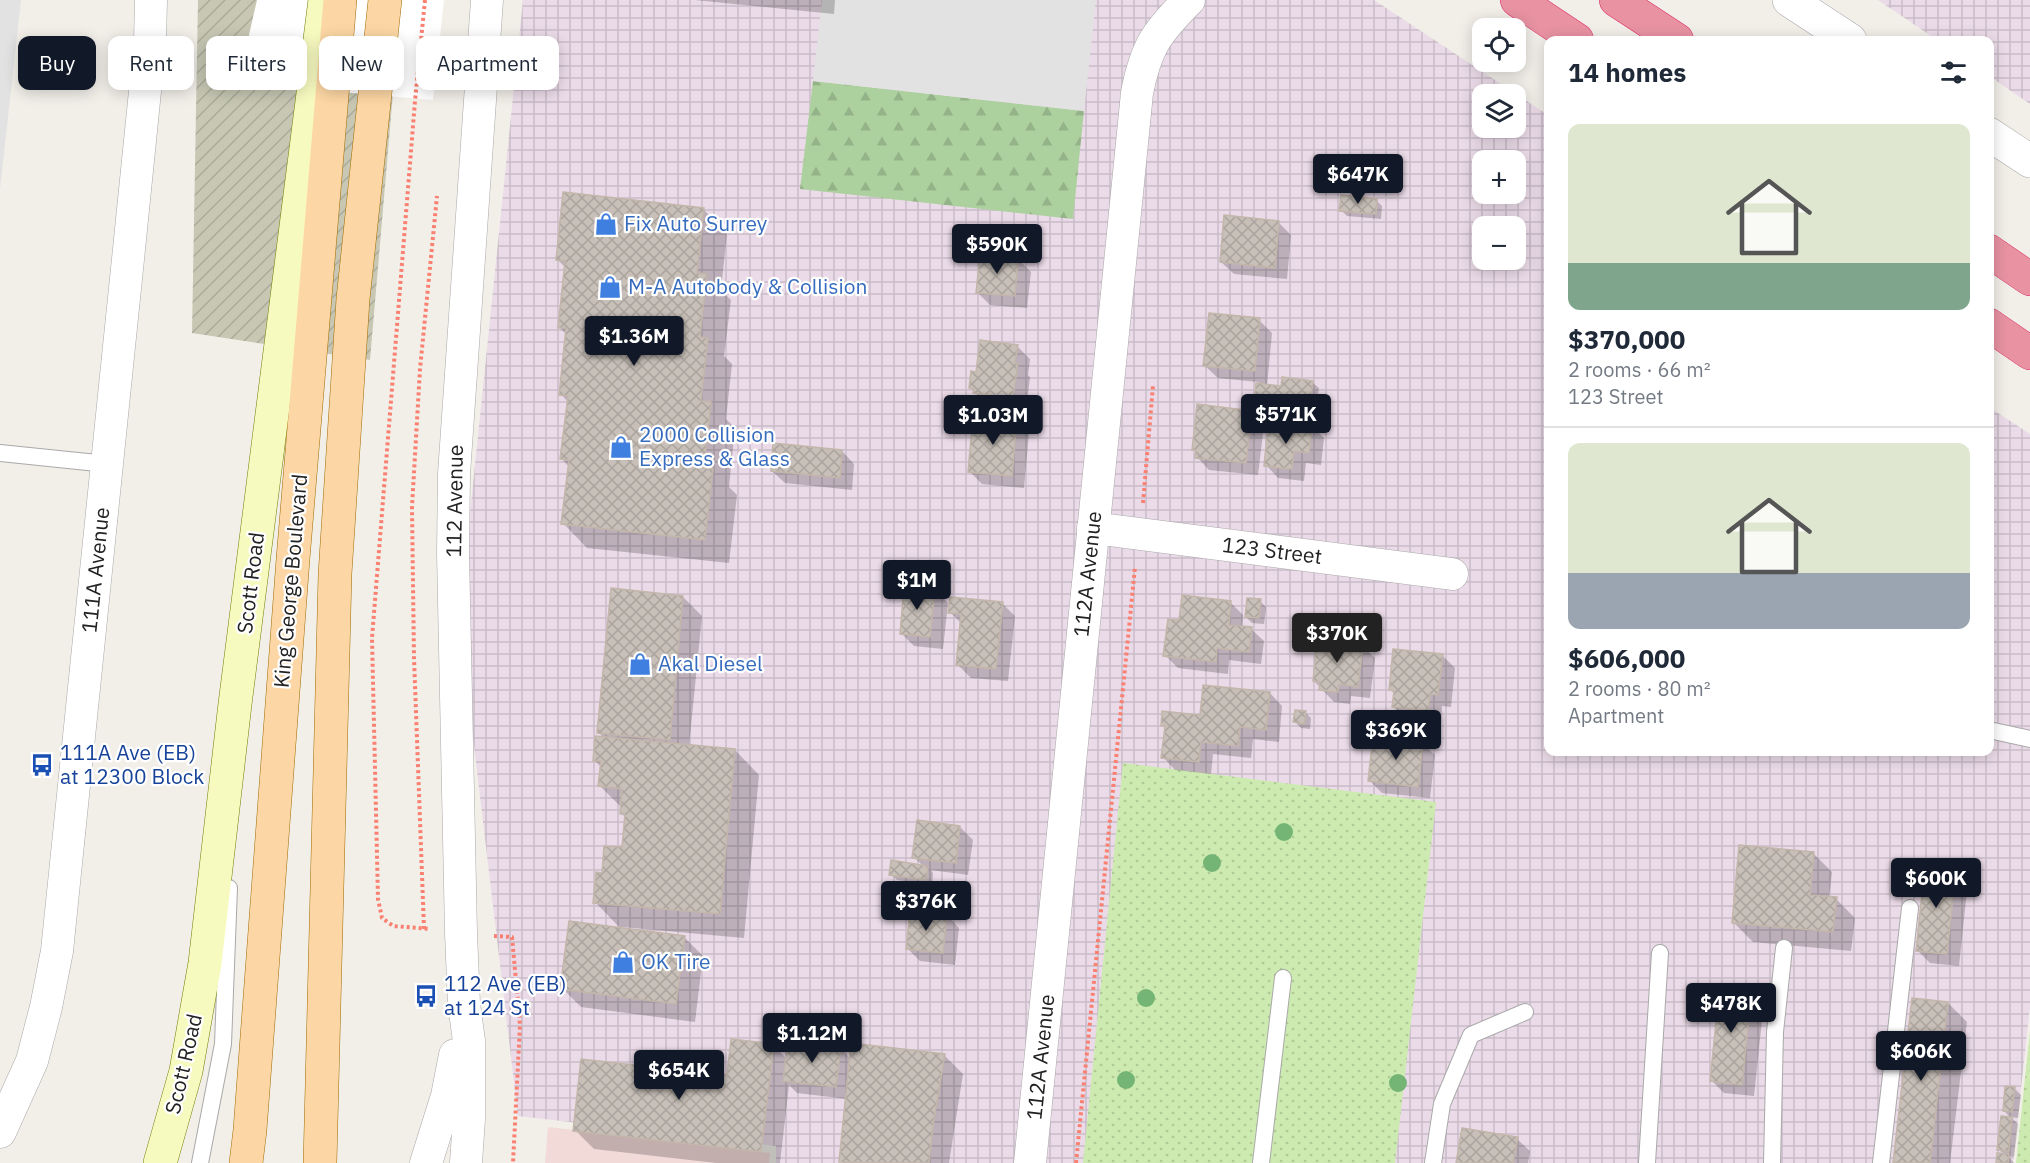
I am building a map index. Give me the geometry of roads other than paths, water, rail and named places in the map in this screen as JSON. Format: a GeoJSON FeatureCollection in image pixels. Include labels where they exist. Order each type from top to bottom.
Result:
{"type":"FeatureCollection","features":[{"type":"Feature","properties":{"kind":"highway"},"geometry":{"type":"LineString","coordinates":[[1517,0],[1571,36]]}},
{"type":"Feature","properties":{"kind":"highway"},"geometry":{"type":"LineString","coordinates":[[1616,0],[1671,36]]}},
{"type":"Feature","properties":{"kind":"highway"},"geometry":{"type":"LineString","coordinates":[[1994,254],[2030,279]]}},
{"type":"Feature","properties":{"kind":"highway"},"geometry":{"type":"LineString","coordinates":[[1994,328],[2030,353]]}},
{"type":"Feature","properties":{"kind":"main road","name":"Scott Road"},"geometry":{"type":"LineString","coordinates":[[160,1163],[186,1071],[205,963],[325,0]]}},
{"type":"Feature","properties":{"kind":"main road","name":"King George Boulevard"},"geometry":{"type":"LineString","coordinates":[[246,1163],[262,940],[340,0]]}},
{"type":"Feature","properties":{"kind":"main road","name":"King George Boulevard"},"geometry":{"type":"LineString","coordinates":[[320,1163],[335,574],[353,299],[385,0]]}},
{"type":"Feature","properties":{"kind":"street","name":"111A Avenue"},"geometry":{"type":"LineString","coordinates":[[0,1132],[32,1061],[57,951],[150,42],[151,0]]}},
{"type":"Feature","properties":{"kind":"street","name":"112 Avenue"},"geometry":{"type":"LineString","coordinates":[[466,1163],[469,1119],[468,1041],[464,1004],[454,474],[487,0]]}},
{"type":"Feature","properties":{"kind":"street","name":"112A Avenue"},"geometry":{"type":"LineString","coordinates":[[1030,1163],[1137,93],[1147,54],[1158,33],[1189,0]]}},
{"type":"Feature","properties":{"kind":"street"},"geometry":{"type":"LineString","coordinates":[[1789,0],[1844,36]]}},
{"type":"Feature","properties":{"kind":"street"},"geometry":{"type":"LineString","coordinates":[[1994,137],[2030,161]]}},
{"type":"Feature","properties":{"kind":"street","name":"123 Street"},"geometry":{"type":"LineString","coordinates":[[1093,528],[1452,574]]}},
{"type":"Feature","properties":{"kind":"street","name":"112 Avenue"},"geometry":{"type":"LineString","coordinates":[[426,1163],[447,1096],[464,1004]]}},
{"type":"Feature","properties":{"kind":"lane"},"geometry":{"type":"LineString","coordinates":[[0,453],[107,464]]}},
{"type":"Feature","properties":{"kind":"lane"},"geometry":{"type":"LineString","coordinates":[[200,1163],[223,1044],[236,704]]}},
{"type":"Feature","properties":{"kind":"lane"},"geometry":{"type":"LineString","coordinates":[[1994,731],[2030,739]]}},
{"type":"Feature","properties":{"kind":"lane"},"geometry":{"type":"LineString","coordinates":[[1881,1163],[1910,908]]}},
{"type":"Feature","properties":{"kind":"lane"},"geometry":{"type":"LineString","coordinates":[[1772,1163],[1775,1032],[1784,948]]}},
{"type":"Feature","properties":{"kind":"lane"},"geometry":{"type":"LineString","coordinates":[[1647,1163],[1660,953]]}},
{"type":"Feature","properties":{"kind":"lane"},"geometry":{"type":"LineString","coordinates":[[1261,1163],[1283,978]]}},
{"type":"Feature","properties":{"kind":"lane"},"geometry":{"type":"LineString","coordinates":[[1433,1163],[1442,1104],[1471,1035],[1525,1012]]}},
{"type":"Feature","properties":{"kind":"place","name":"Fix Auto Surrey"},"geometry":{"type":"Point","coordinates":[606,224]}},
{"type":"Feature","properties":{"kind":"place","name":"M-A Autobody & Collision"},"geometry":{"type":"Point","coordinates":[610,287]}},
{"type":"Feature","properties":{"kind":"place","name":"2000 Collision Express & Glass"},"geometry":{"type":"Point","coordinates":[621,447]}},
{"type":"Feature","properties":{"kind":"place","name":"Akal Diesel"},"geometry":{"type":"Point","coordinates":[640,664]}},
{"type":"Feature","properties":{"kind":"place","name":"111A Ave (EB) at 12300 Block"},"geometry":{"type":"Point","coordinates":[42,765]}},
{"type":"Feature","properties":{"kind":"place","name":"OK Tire"},"geometry":{"type":"Point","coordinates":[623,962]}},
{"type":"Feature","properties":{"kind":"place","name":"112 Ave (EB) at 124 St"},"geometry":{"type":"Point","coordinates":[426,996]}}]}
